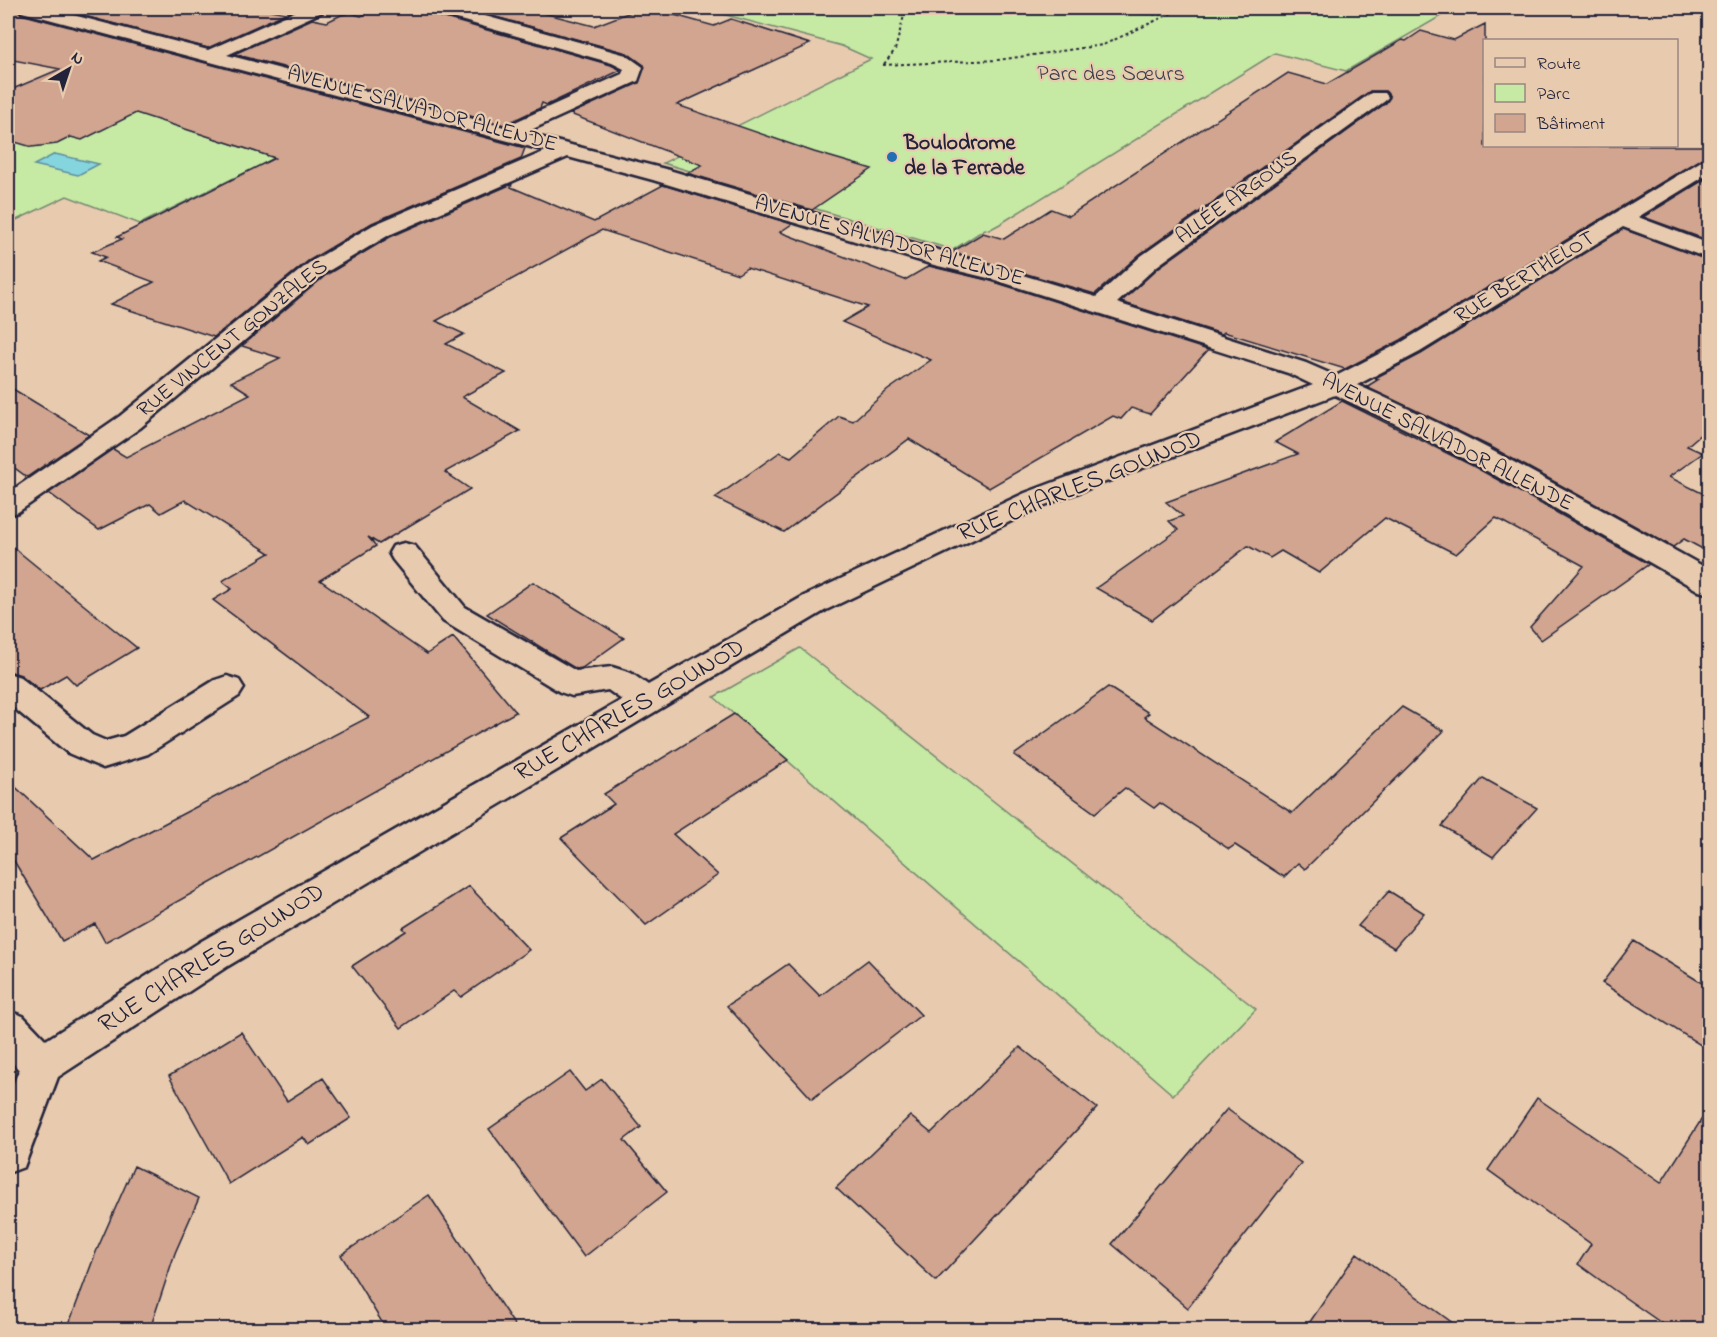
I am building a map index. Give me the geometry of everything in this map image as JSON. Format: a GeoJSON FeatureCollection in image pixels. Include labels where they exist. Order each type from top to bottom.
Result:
{"type":"FeatureCollection","features":[{"type":"Feature","properties":{"kind":"street","name":"AVENUE SALVADOR ALLENDE"},"geometry":{"type":"LineString","coordinates":[[28,8],[569,149],[799,215],[1236,347],[1297,368],[1406,417],[1710,584]]}},
{"type":"Feature","properties":{"kind":"street"},"geometry":{"type":"LineString","coordinates":[[212,55],[316,8]]}},
{"type":"Feature","properties":{"kind":"street"},"geometry":{"type":"LineString","coordinates":[[438,8],[619,59],[634,67],[631,77],[509,133]]}},
{"type":"Feature","properties":{"kind":"street","name":"ALLÉE ARGOUS"},"geometry":{"type":"LineString","coordinates":[[1100,306],[1149,261],[1378,97]]}},
{"type":"Feature","properties":{"kind":"street","name":"RUE VINCENT GONZALES"},"geometry":{"type":"LineString","coordinates":[[8,506],[130,423],[317,268],[381,230],[569,149]]}},
{"type":"Feature","properties":{"kind":"street","name":"RUE BERTHELOT"},"geometry":{"type":"LineString","coordinates":[[1337,385],[1411,347],[1710,164]]}},
{"type":"Feature","properties":{"kind":"street"},"geometry":{"type":"LineString","coordinates":[[1622,219],[1710,252]]}},
{"type":"Feature","properties":{"kind":"street","name":"RUE CHARLES GOUNOD"},"geometry":{"type":"LineString","coordinates":[[42,1065],[214,954],[815,603],[1035,499],[1337,385]]}},
{"type":"Feature","properties":{"kind":"street"},"geometry":{"type":"LineString","coordinates":[[404,553],[454,614],[572,684],[604,677],[619,680],[646,701]]}},
{"type":"Feature","properties":{"kind":"street"},"geometry":{"type":"LineString","coordinates":[[8,685],[80,744],[103,755],[136,745],[227,688]]}},
{"type":"Feature","properties":{"kind":"street"},"geometry":{"type":"LineString","coordinates":[[8,1029],[42,1065],[8,1152]]}},
{"type":"Feature","properties":{"kind":"path"},"geometry":{"type":"LineString","coordinates":[[906,8],[895,50],[883,65],[998,60],[1103,45],[1183,8]]}},
{"type":"Feature","properties":{"kind":"path"},"geometry":{"type":"LineString","coordinates":[[1069,8],[1167,15]]}},
{"type":"Feature","properties":{"kind":"green space","name":"Parc des Sœurs"},"geometry":{"type":"Polygon","coordinates":[[[700,8],[1455,8],[1346,71],[1275,53],[1000,224],[989,230],[985,229],[953,250],[663,163],[871,59],[842,46],[700,8]]]}},
{"type":"Feature","properties":{"kind":"green space"},"geometry":{"type":"Polygon","coordinates":[[[157,53],[88,97],[275,158],[140,224],[67,196],[8,224],[8,125],[157,53]]]}},
{"type":"Feature","properties":{"kind":"green space"},"geometry":{"type":"Polygon","coordinates":[[[800,648],[1256,1009],[1173,1095],[714,697],[800,648]]]}},
{"type":"Feature","properties":{"kind":"water"},"geometry":{"type":"Polygon","coordinates":[[[55,154],[99,164],[78,175],[34,165],[55,154]]]}},
{"type":"Feature","properties":{"kind":"building"},"geometry":{"type":"Polygon","coordinates":[[[8,8],[17,8],[21,14],[525,148],[521,159],[372,223],[308,261],[214,337],[111,304],[154,282],[98,261],[106,257],[92,252],[122,239],[117,237],[275,158],[136,113],[82,140],[71,137],[57,144],[32,147],[8,140],[8,91],[60,69],[8,59],[8,8]]]}},
{"type":"Feature","properties":{"kind":"building"},"geometry":{"type":"Polygon","coordinates":[[[53,8],[261,8],[286,13],[208,48],[53,8]]]}},
{"type":"Feature","properties":{"kind":"building"},"geometry":{"type":"Polygon","coordinates":[[[387,8],[427,8],[431,14],[611,65],[621,70],[547,105],[542,103],[540,108],[504,125],[234,54],[312,19],[327,22],[341,15],[351,13],[361,16],[387,8]]]}},
{"type":"Feature","properties":{"kind":"building"},"geometry":{"type":"Polygon","coordinates":[[[463,8],[524,8],[594,26],[641,8],[649,8],[714,26],[731,19],[810,44],[677,105],[814,152],[872,169],[812,210],[687,173],[702,165],[570,114],[639,83],[644,65],[627,53],[463,8]]]}},
{"type":"Feature","properties":{"kind":"building"},"geometry":{"type":"Polygon","coordinates":[[[1485,24],[1483,147],[1710,146],[1710,156],[1702,158],[1401,340],[1345,369],[1121,302],[1158,268],[1386,103],[1390,97],[1385,91],[1370,91],[1140,254],[1095,294],[952,252],[983,233],[1004,239],[1051,209],[1069,216],[1288,73],[1327,84],[1421,31],[1454,40],[1485,24]]]}},
{"type":"Feature","properties":{"kind":"building"},"geometry":{"type":"Polygon","coordinates":[[[1710,176],[1710,241],[1643,217],[1710,176]]]}},
{"type":"Feature","properties":{"kind":"building"},"geometry":{"type":"Polygon","coordinates":[[[512,184],[511,187],[594,222],[663,185],[792,224],[780,232],[905,280],[929,266],[991,281],[1208,350],[1150,414],[1131,408],[1121,419],[1113,416],[989,488],[909,439],[784,532],[715,498],[780,452],[791,457],[839,416],[853,421],[888,390],[931,360],[842,322],[868,307],[747,268],[738,274],[602,230],[436,321],[464,334],[446,344],[506,373],[462,397],[520,431],[445,472],[470,489],[379,544],[368,537],[376,546],[320,580],[427,654],[453,637],[516,712],[105,942],[95,924],[62,941],[8,851],[8,780],[94,860],[369,717],[213,600],[232,589],[222,581],[270,553],[185,500],[161,513],[150,504],[99,530],[49,493],[113,449],[126,457],[250,394],[231,382],[280,358],[242,346],[326,275],[390,237],[512,184]]]}},
{"type":"Feature","properties":{"kind":"building"},"geometry":{"type":"Polygon","coordinates":[[[1623,229],[1710,261],[1710,426],[1687,446],[1703,453],[1669,477],[1710,497],[1710,553],[1684,539],[1673,547],[1493,448],[1366,387],[1379,379],[1375,378],[1421,354],[1623,229]]]}},
{"type":"Feature","properties":{"kind":"building"},"geometry":{"type":"Polygon","coordinates":[[[8,386],[89,435],[27,477],[8,463],[8,386]]]}},
{"type":"Feature","properties":{"kind":"building"},"geometry":{"type":"Polygon","coordinates":[[[1342,401],[1473,466],[1649,564],[1541,640],[1530,627],[1584,566],[1496,518],[1456,554],[1385,518],[1319,573],[1281,551],[1270,558],[1248,546],[1152,620],[1096,588],[1178,530],[1169,521],[1183,516],[1166,502],[1298,454],[1275,442],[1342,401]]]}},
{"type":"Feature","properties":{"kind":"building"},"geometry":{"type":"Polygon","coordinates":[[[8,543],[137,648],[76,685],[66,675],[40,690],[21,675],[8,671],[8,543]]]}},
{"type":"Feature","properties":{"kind":"building"},"geometry":{"type":"Polygon","coordinates":[[[533,582],[624,638],[582,668],[576,669],[487,614],[533,582]]]}},
{"type":"Feature","properties":{"kind":"building"},"geometry":{"type":"Polygon","coordinates":[[[1108,687],[1149,713],[1144,717],[1292,813],[1402,707],[1444,731],[1305,869],[1298,863],[1284,877],[1235,845],[1229,849],[1160,803],[1154,808],[1125,788],[1095,813],[1014,755],[1108,687]]]}},
{"type":"Feature","properties":{"kind":"building"},"geometry":{"type":"Polygon","coordinates":[[[734,714],[788,760],[673,834],[718,875],[646,925],[561,838],[614,804],[604,794],[734,714]]]}},
{"type":"Feature","properties":{"kind":"building"},"geometry":{"type":"Polygon","coordinates":[[[1483,778],[1537,808],[1493,857],[1442,826],[1483,778]]]}},
{"type":"Feature","properties":{"kind":"building"},"geometry":{"type":"Polygon","coordinates":[[[469,886],[529,950],[461,997],[454,991],[401,1028],[352,966],[406,931],[403,928],[469,886]]]}},
{"type":"Feature","properties":{"kind":"building"},"geometry":{"type":"Polygon","coordinates":[[[1389,891],[1424,913],[1394,948],[1358,926],[1389,891]]]}},
{"type":"Feature","properties":{"kind":"building"},"geometry":{"type":"Polygon","coordinates":[[[1634,941],[1710,988],[1710,1051],[1602,983],[1634,941]]]}},
{"type":"Feature","properties":{"kind":"building"},"geometry":{"type":"Polygon","coordinates":[[[868,960],[921,1015],[812,1099],[727,1006],[788,964],[820,996],[868,960]]]}},
{"type":"Feature","properties":{"kind":"building"},"geometry":{"type":"Polygon","coordinates":[[[241,1032],[287,1101],[323,1078],[351,1118],[309,1145],[303,1137],[229,1184],[169,1076],[241,1032]]]}},
{"type":"Feature","properties":{"kind":"building"},"geometry":{"type":"Polygon","coordinates":[[[1020,1047],[1097,1108],[936,1281],[836,1188],[910,1116],[931,1133],[1020,1047]]]}},
{"type":"Feature","properties":{"kind":"building"},"geometry":{"type":"Polygon","coordinates":[[[570,1072],[585,1091],[602,1079],[641,1127],[624,1140],[667,1192],[584,1257],[489,1129],[570,1072]]]}},
{"type":"Feature","properties":{"kind":"building"},"geometry":{"type":"Polygon","coordinates":[[[1537,1098],[1661,1183],[1710,1106],[1710,1329],[1670,1329],[1614,1290],[1578,1264],[1591,1244],[1488,1170],[1537,1098]]]}},
{"type":"Feature","properties":{"kind":"building"},"geometry":{"type":"Polygon","coordinates":[[[1227,1109],[1301,1163],[1188,1308],[1112,1244],[1227,1109]]]}},
{"type":"Feature","properties":{"kind":"building"},"geometry":{"type":"Polygon","coordinates":[[[134,1166],[199,1198],[175,1253],[150,1329],[67,1329],[96,1252],[134,1166]]]}},
{"type":"Feature","properties":{"kind":"building"},"geometry":{"type":"Polygon","coordinates":[[[429,1195],[517,1329],[386,1329],[341,1255],[429,1195]]]}},
{"type":"Feature","properties":{"kind":"building"},"geometry":{"type":"Polygon","coordinates":[[[1357,1253],[1461,1329],[1305,1329],[1357,1253]]]}},
{"type":"Feature","properties":{"kind":"place","name":"Boulodrome de la Ferrade"},"geometry":{"type":"Point","coordinates":[892,157]}}]}
